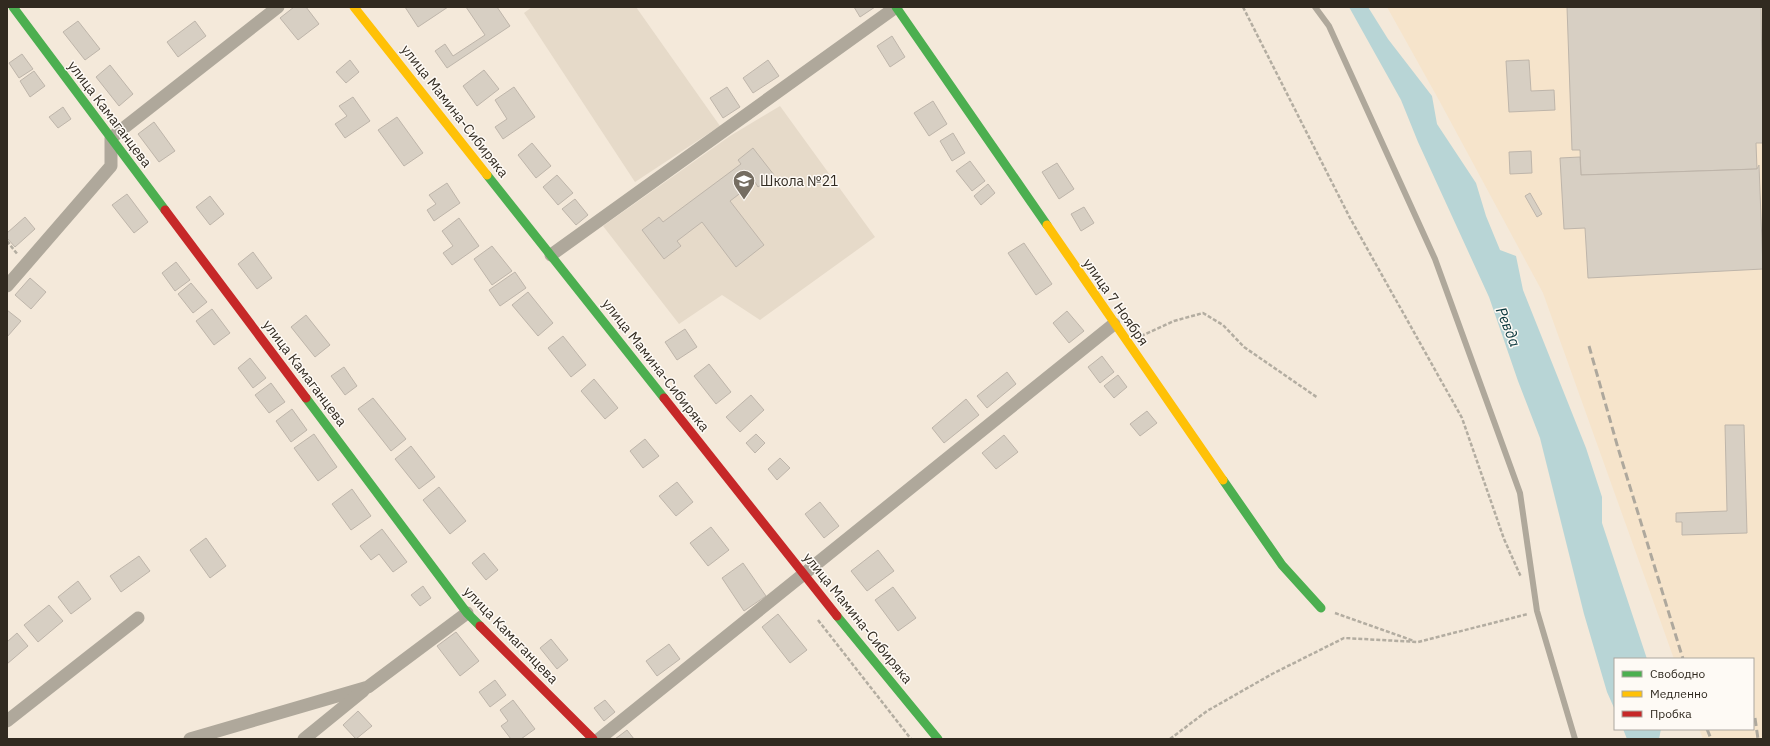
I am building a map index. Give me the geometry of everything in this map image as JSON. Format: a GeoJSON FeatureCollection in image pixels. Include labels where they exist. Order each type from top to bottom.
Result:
{"type":"FeatureCollection","features":[{"type":"Feature","properties":{"kind":"street","name":"улица Камаганцева"},"geometry":{"type":"LineString","coordinates":[[13,7],[467,613],[593,739]]}},
{"type":"Feature","properties":{"kind":"street"},"geometry":{"type":"LineString","coordinates":[[7,286],[111,166],[111,138],[278,7]]}},
{"type":"Feature","properties":{"kind":"street","name":"улица Мамина-Сибиряка"},"geometry":{"type":"LineString","coordinates":[[354,7],[803,574],[938,739]]}},
{"type":"Feature","properties":{"kind":"street"},"geometry":{"type":"LineString","coordinates":[[551,256],[896,7]]}},
{"type":"Feature","properties":{"kind":"street","name":"улица 7 Ноября"},"geometry":{"type":"LineString","coordinates":[[896,7],[1282,565],[1321,608]]}},
{"type":"Feature","properties":{"kind":"street"},"geometry":{"type":"LineString","coordinates":[[599,739],[1114,324]]}},
{"type":"Feature","properties":{"kind":"street"},"geometry":{"type":"LineString","coordinates":[[304,739],[368,687],[467,613]]}},
{"type":"Feature","properties":{"kind":"street"},"geometry":{"type":"LineString","coordinates":[[7,720],[138,618]]}},
{"type":"Feature","properties":{"kind":"street"},"geometry":{"type":"LineString","coordinates":[[190,739],[368,687]]}},
{"type":"Feature","properties":{"kind":"lane"},"geometry":{"type":"LineString","coordinates":[[1314,7],[1329,26],[1438,266],[1520,493],[1537,611],[1575,739]]}},
{"type":"Feature","properties":{"kind":"path"},"geometry":{"type":"LineString","coordinates":[[1243,7],[1350,218],[1462,418],[1504,539],[1524,582]]}},
{"type":"Feature","properties":{"kind":"path"},"geometry":{"type":"LineString","coordinates":[[1125,339],[1145,335],[1174,321],[1203,313],[1224,325],[1244,347],[1318,398]]}},
{"type":"Feature","properties":{"kind":"path"},"geometry":{"type":"LineString","coordinates":[[1321,608],[1418,642]]}},
{"type":"Feature","properties":{"kind":"path"},"geometry":{"type":"LineString","coordinates":[[1170,739],[1207,711],[1272,674],[1344,638],[1418,642],[1537,611]]}},
{"type":"Feature","properties":{"kind":"path"},"geometry":{"type":"LineString","coordinates":[[814,614],[911,739]]}},
{"type":"Feature","properties":{"kind":"shaded area"},"geometry":{"type":"Polygon","coordinates":[[[532,7],[636,7],[720,126],[635,182],[524,13],[532,7]]]}},
{"type":"Feature","properties":{"kind":"shaded area"},"geometry":{"type":"Polygon","coordinates":[[[1387,7],[1763,7],[1763,739],[1703,739],[1699,730],[1754,730],[1754,658],[1674,658],[1543,293],[1387,7]]]}},
{"type":"Feature","properties":{"kind":"shaded area","name":"Школа №21"},"geometry":{"type":"Polygon","coordinates":[[[780,106],[875,237],[760,320],[722,295],[679,324],[603,226],[730,136],[780,106]]]}},
{"type":"Feature","properties":{"kind":"water","name":"Ревда"},"geometry":{"type":"Polygon","coordinates":[[[1349,7],[1368,7],[1388,39],[1432,96],[1437,124],[1476,183],[1486,216],[1500,250],[1516,256],[1523,290],[1586,448],[1602,497],[1602,523],[1647,658],[1614,658],[1614,708],[1607,692],[1584,614],[1540,438],[1518,381],[1489,297],[1418,142],[1401,100],[1349,7]]]}},
{"type":"Feature","properties":{"kind":"water"},"geometry":{"type":"Polygon","coordinates":[[[1623,730],[1661,730],[1659,739],[1627,739],[1623,730]]]}},
{"type":"Feature","properties":{"kind":"building"},"geometry":{"type":"Polygon","coordinates":[[[294,7],[306,7],[319,24],[298,40],[280,18],[294,7]]]}},
{"type":"Feature","properties":{"kind":"building"},"geometry":{"type":"Polygon","coordinates":[[[405,7],[448,7],[418,27],[405,7]]]}},
{"type":"Feature","properties":{"kind":"building"},"geometry":{"type":"Polygon","coordinates":[[[466,7],[497,7],[510,26],[447,68],[435,51],[445,44],[453,56],[485,35],[466,7]]]}},
{"type":"Feature","properties":{"kind":"building"},"geometry":{"type":"Polygon","coordinates":[[[854,7],[875,7],[860,17],[854,7]]]}},
{"type":"Feature","properties":{"kind":"building"},"geometry":{"type":"Polygon","coordinates":[[[1567,7],[1761,7],[1763,143],[1756,143],[1757,169],[1581,175],[1580,150],[1572,150],[1567,7]]]}},
{"type":"Feature","properties":{"kind":"building"},"geometry":{"type":"Polygon","coordinates":[[[78,21],[100,49],[85,60],[63,32],[78,21]]]}},
{"type":"Feature","properties":{"kind":"building"},"geometry":{"type":"Polygon","coordinates":[[[195,21],[206,36],[178,57],[167,42],[195,21]]]}},
{"type":"Feature","properties":{"kind":"building"},"geometry":{"type":"Polygon","coordinates":[[[892,36],[905,57],[890,67],[877,46],[892,36]]]}},
{"type":"Feature","properties":{"kind":"building"},"geometry":{"type":"Polygon","coordinates":[[[22,54],[33,69],[19,78],[9,63],[22,54]]]}},
{"type":"Feature","properties":{"kind":"building"},"geometry":{"type":"Polygon","coordinates":[[[350,60],[359,72],[346,83],[336,72],[350,60]]]}},
{"type":"Feature","properties":{"kind":"building"},"geometry":{"type":"Polygon","coordinates":[[[768,60],[779,76],[753,93],[743,78],[768,60]]]}},
{"type":"Feature","properties":{"kind":"building"},"geometry":{"type":"Polygon","coordinates":[[[1529,60],[1531,91],[1554,90],[1555,110],[1509,112],[1506,61],[1529,60]]]}},
{"type":"Feature","properties":{"kind":"building"},"geometry":{"type":"Polygon","coordinates":[[[110,65],[133,94],[119,106],[96,77],[110,65]]]}},
{"type":"Feature","properties":{"kind":"building"},"geometry":{"type":"Polygon","coordinates":[[[484,70],[499,89],[477,106],[463,86],[484,70]]]}},
{"type":"Feature","properties":{"kind":"building"},"geometry":{"type":"Polygon","coordinates":[[[34,71],[45,86],[30,97],[20,81],[34,71]]]}},
{"type":"Feature","properties":{"kind":"building"},"geometry":{"type":"Polygon","coordinates":[[[514,87],[535,117],[503,139],[495,127],[507,119],[495,100],[514,87]]]}},
{"type":"Feature","properties":{"kind":"building"},"geometry":{"type":"Polygon","coordinates":[[[727,87],[740,107],[723,118],[710,98],[727,87]]]}},
{"type":"Feature","properties":{"kind":"building"},"geometry":{"type":"Polygon","coordinates":[[[353,97],[370,121],[345,138],[335,124],[347,116],[339,106],[353,97]]]}},
{"type":"Feature","properties":{"kind":"building"},"geometry":{"type":"Polygon","coordinates":[[[933,101],[947,124],[929,136],[914,113],[933,101]]]}},
{"type":"Feature","properties":{"kind":"building"},"geometry":{"type":"Polygon","coordinates":[[[63,107],[71,119],[58,128],[49,117],[63,107]]]}},
{"type":"Feature","properties":{"kind":"building"},"geometry":{"type":"Polygon","coordinates":[[[397,117],[423,153],[404,166],[378,130],[397,117]]]}},
{"type":"Feature","properties":{"kind":"building"},"geometry":{"type":"Polygon","coordinates":[[[154,122],[175,151],[159,162],[138,134],[154,122]]]}},
{"type":"Feature","properties":{"kind":"building"},"geometry":{"type":"Polygon","coordinates":[[[953,133],[965,153],[952,161],[940,141],[953,133]]]}},
{"type":"Feature","properties":{"kind":"building"},"geometry":{"type":"Polygon","coordinates":[[[532,143],[551,166],[536,178],[518,155],[532,143]]]}},
{"type":"Feature","properties":{"kind":"building"},"geometry":{"type":"Polygon","coordinates":[[[753,148],[774,175],[758,187],[755,182],[730,201],[764,245],[736,267],[702,222],[677,241],[681,246],[664,259],[642,230],[659,217],[663,222],[741,164],[738,160],[753,148]]]}},
{"type":"Feature","properties":{"kind":"building"},"geometry":{"type":"Polygon","coordinates":[[[1531,151],[1532,173],[1510,174],[1509,152],[1531,151]]]}},
{"type":"Feature","properties":{"kind":"building"},"geometry":{"type":"Polygon","coordinates":[[[1580,157],[1581,175],[1757,169],[1759,165],[1763,269],[1588,278],[1585,228],[1564,229],[1560,158],[1580,157]]]}},
{"type":"Feature","properties":{"kind":"building"},"geometry":{"type":"Polygon","coordinates":[[[970,161],[985,181],[972,191],[956,171],[970,161]]]}},
{"type":"Feature","properties":{"kind":"building"},"geometry":{"type":"Polygon","coordinates":[[[1057,163],[1074,189],[1059,199],[1042,172],[1057,163]]]}},
{"type":"Feature","properties":{"kind":"building"},"geometry":{"type":"Polygon","coordinates":[[[557,175],[573,193],[558,205],[543,187],[557,175]]]}},
{"type":"Feature","properties":{"kind":"building"},"geometry":{"type":"Polygon","coordinates":[[[447,183],[460,203],[434,221],[427,210],[436,204],[429,195],[447,183]]]}},
{"type":"Feature","properties":{"kind":"building"},"geometry":{"type":"Polygon","coordinates":[[[988,184],[995,193],[981,205],[974,196],[988,184]]]}},
{"type":"Feature","properties":{"kind":"building"},"geometry":{"type":"Polygon","coordinates":[[[1530,193],[1542,214],[1537,217],[1525,196],[1530,193]]]}},
{"type":"Feature","properties":{"kind":"building"},"geometry":{"type":"Polygon","coordinates":[[[127,194],[148,222],[134,233],[112,205],[127,194]]]}},
{"type":"Feature","properties":{"kind":"building"},"geometry":{"type":"Polygon","coordinates":[[[210,196],[224,214],[210,225],[196,207],[210,196]]]}},
{"type":"Feature","properties":{"kind":"building"},"geometry":{"type":"Polygon","coordinates":[[[575,199],[588,215],[576,225],[562,209],[575,199]]]}},
{"type":"Feature","properties":{"kind":"building"},"geometry":{"type":"Polygon","coordinates":[[[1084,207],[1094,223],[1081,231],[1071,214],[1084,207]]]}},
{"type":"Feature","properties":{"kind":"building"},"geometry":{"type":"Polygon","coordinates":[[[25,217],[35,229],[15,247],[7,238],[7,233],[25,217]]]}},
{"type":"Feature","properties":{"kind":"building"},"geometry":{"type":"Polygon","coordinates":[[[459,218],[479,246],[452,265],[443,253],[453,246],[442,231],[459,218]]]}},
{"type":"Feature","properties":{"kind":"building"},"geometry":{"type":"Polygon","coordinates":[[[1024,243],[1052,284],[1036,295],[1008,253],[1024,243]]]}},
{"type":"Feature","properties":{"kind":"building"},"geometry":{"type":"Polygon","coordinates":[[[492,246],[512,271],[492,285],[474,259],[492,246]]]}},
{"type":"Feature","properties":{"kind":"building"},"geometry":{"type":"Polygon","coordinates":[[[253,252],[272,278],[257,289],[238,264],[253,252]]]}},
{"type":"Feature","properties":{"kind":"building"},"geometry":{"type":"Polygon","coordinates":[[[176,262],[190,280],[175,291],[162,273],[176,262]]]}},
{"type":"Feature","properties":{"kind":"building"},"geometry":{"type":"Polygon","coordinates":[[[515,272],[526,288],[500,306],[489,290],[515,272]]]}},
{"type":"Feature","properties":{"kind":"building"},"geometry":{"type":"Polygon","coordinates":[[[30,278],[46,292],[31,309],[15,295],[30,278]]]}},
{"type":"Feature","properties":{"kind":"building"},"geometry":{"type":"Polygon","coordinates":[[[191,283],[207,302],[193,313],[178,294],[191,283]]]}},
{"type":"Feature","properties":{"kind":"building"},"geometry":{"type":"Polygon","coordinates":[[[528,292],[553,323],[538,336],[512,305],[528,292]]]}},
{"type":"Feature","properties":{"kind":"building"},"geometry":{"type":"Polygon","coordinates":[[[212,309],[230,333],[214,345],[196,321],[212,309]]]}},
{"type":"Feature","properties":{"kind":"building"},"geometry":{"type":"Polygon","coordinates":[[[7,310],[21,321],[7,337],[7,310]]]}},
{"type":"Feature","properties":{"kind":"building"},"geometry":{"type":"Polygon","coordinates":[[[1067,311],[1084,331],[1069,343],[1053,323],[1067,311]]]}},
{"type":"Feature","properties":{"kind":"building"},"geometry":{"type":"Polygon","coordinates":[[[306,315],[330,345],[315,357],[291,327],[306,315]]]}},
{"type":"Feature","properties":{"kind":"building"},"geometry":{"type":"Polygon","coordinates":[[[685,329],[697,347],[677,360],[665,342],[685,329]]]}},
{"type":"Feature","properties":{"kind":"building"},"geometry":{"type":"Polygon","coordinates":[[[563,336],[586,365],[571,377],[548,348],[563,336]]]}},
{"type":"Feature","properties":{"kind":"building"},"geometry":{"type":"Polygon","coordinates":[[[1102,356],[1114,372],[1100,383],[1088,367],[1102,356]]]}},
{"type":"Feature","properties":{"kind":"building"},"geometry":{"type":"Polygon","coordinates":[[[250,358],[266,378],[253,388],[238,368],[250,358]]]}},
{"type":"Feature","properties":{"kind":"building"},"geometry":{"type":"Polygon","coordinates":[[[709,364],[731,392],[716,404],[694,376],[709,364]]]}},
{"type":"Feature","properties":{"kind":"building"},"geometry":{"type":"Polygon","coordinates":[[[344,367],[357,386],[345,395],[331,376],[344,367]]]}},
{"type":"Feature","properties":{"kind":"building"},"geometry":{"type":"Polygon","coordinates":[[[1007,372],[1016,384],[987,408],[977,396],[1007,372]]]}},
{"type":"Feature","properties":{"kind":"building"},"geometry":{"type":"Polygon","coordinates":[[[1118,375],[1127,387],[1114,398],[1104,386],[1118,375]]]}},
{"type":"Feature","properties":{"kind":"building"},"geometry":{"type":"Polygon","coordinates":[[[594,379],[618,408],[605,419],[581,391],[594,379]]]}},
{"type":"Feature","properties":{"kind":"building"},"geometry":{"type":"Polygon","coordinates":[[[271,383],[285,402],[269,413],[255,395],[271,383]]]}},
{"type":"Feature","properties":{"kind":"building"},"geometry":{"type":"Polygon","coordinates":[[[751,395],[764,410],[740,432],[726,417],[751,395]]]}},
{"type":"Feature","properties":{"kind":"building"},"geometry":{"type":"Polygon","coordinates":[[[373,398],[406,439],[391,451],[358,409],[373,398]]]}},
{"type":"Feature","properties":{"kind":"building"},"geometry":{"type":"Polygon","coordinates":[[[966,399],[979,415],[944,443],[932,428],[966,399]]]}},
{"type":"Feature","properties":{"kind":"building"},"geometry":{"type":"Polygon","coordinates":[[[292,409],[307,430],[291,442],[276,421],[292,409]]]}},
{"type":"Feature","properties":{"kind":"building"},"geometry":{"type":"Polygon","coordinates":[[[1147,411],[1157,423],[1140,436],[1130,424],[1147,411]]]}},
{"type":"Feature","properties":{"kind":"building"},"geometry":{"type":"Polygon","coordinates":[[[1725,425],[1744,425],[1747,533],[1682,535],[1682,522],[1676,522],[1676,513],[1727,511],[1725,425]]]}},
{"type":"Feature","properties":{"kind":"building"},"geometry":{"type":"Polygon","coordinates":[[[314,434],[337,467],[318,481],[294,448],[314,434]]]}},
{"type":"Feature","properties":{"kind":"building"},"geometry":{"type":"Polygon","coordinates":[[[756,434],[765,443],[755,453],[746,443],[756,434]]]}},
{"type":"Feature","properties":{"kind":"building"},"geometry":{"type":"Polygon","coordinates":[[[1004,435],[1018,452],[996,469],[982,453],[1004,435]]]}},
{"type":"Feature","properties":{"kind":"building"},"geometry":{"type":"Polygon","coordinates":[[[645,439],[659,456],[643,468],[630,451],[645,439]]]}},
{"type":"Feature","properties":{"kind":"building"},"geometry":{"type":"Polygon","coordinates":[[[411,446],[435,477],[419,489],[395,459],[411,446]]]}},
{"type":"Feature","properties":{"kind":"building"},"geometry":{"type":"Polygon","coordinates":[[[780,458],[790,468],[777,480],[768,469],[780,458]]]}},
{"type":"Feature","properties":{"kind":"building"},"geometry":{"type":"Polygon","coordinates":[[[677,482],[693,502],[676,516],[659,496],[677,482]]]}},
{"type":"Feature","properties":{"kind":"building"},"geometry":{"type":"Polygon","coordinates":[[[439,487],[466,521],[450,534],[423,500],[439,487]]]}},
{"type":"Feature","properties":{"kind":"building"},"geometry":{"type":"Polygon","coordinates":[[[352,489],[371,516],[351,530],[332,504],[352,489]]]}},
{"type":"Feature","properties":{"kind":"building"},"geometry":{"type":"Polygon","coordinates":[[[820,502],[839,526],[824,538],[805,514],[820,502]]]}},
{"type":"Feature","properties":{"kind":"building"},"geometry":{"type":"Polygon","coordinates":[[[711,527],[729,550],[708,566],[690,543],[711,527]]]}},
{"type":"Feature","properties":{"kind":"building"},"geometry":{"type":"Polygon","coordinates":[[[382,529],[407,562],[393,572],[379,554],[371,560],[360,546],[382,529]]]}},
{"type":"Feature","properties":{"kind":"building"},"geometry":{"type":"Polygon","coordinates":[[[206,538],[226,566],[210,578],[190,550],[206,538]]]}},
{"type":"Feature","properties":{"kind":"building"},"geometry":{"type":"Polygon","coordinates":[[[878,550],[894,571],[867,591],[851,571],[878,550]]]}},
{"type":"Feature","properties":{"kind":"building"},"geometry":{"type":"Polygon","coordinates":[[[484,553],[498,570],[486,580],[472,563],[484,553]]]}},
{"type":"Feature","properties":{"kind":"building"},"geometry":{"type":"Polygon","coordinates":[[[139,556],[150,571],[121,592],[110,576],[139,556]]]}},
{"type":"Feature","properties":{"kind":"building"},"geometry":{"type":"Polygon","coordinates":[[[743,563],[766,596],[744,611],[722,578],[743,563]]]}},
{"type":"Feature","properties":{"kind":"building"},"geometry":{"type":"Polygon","coordinates":[[[78,581],[91,599],[71,614],[58,597],[78,581]]]}},
{"type":"Feature","properties":{"kind":"building"},"geometry":{"type":"Polygon","coordinates":[[[423,586],[431,598],[420,606],[411,595],[423,586]]]}},
{"type":"Feature","properties":{"kind":"building"},"geometry":{"type":"Polygon","coordinates":[[[893,587],[916,618],[898,631],[875,600],[893,587]]]}},
{"type":"Feature","properties":{"kind":"building"},"geometry":{"type":"Polygon","coordinates":[[[49,605],[63,621],[38,642],[24,625],[49,605]]]}},
{"type":"Feature","properties":{"kind":"building"},"geometry":{"type":"Polygon","coordinates":[[[778,614],[807,650],[790,663],[762,627],[778,614]]]}},
{"type":"Feature","properties":{"kind":"building"},"geometry":{"type":"Polygon","coordinates":[[[456,632],[479,661],[460,676],[437,646],[456,632]]]}},
{"type":"Feature","properties":{"kind":"building"},"geometry":{"type":"Polygon","coordinates":[[[17,633],[28,646],[7,664],[7,642],[17,633]]]}},
{"type":"Feature","properties":{"kind":"building"},"geometry":{"type":"Polygon","coordinates":[[[551,639],[568,660],[557,669],[540,648],[551,639]]]}},
{"type":"Feature","properties":{"kind":"building"},"geometry":{"type":"Polygon","coordinates":[[[669,644],[680,659],[657,676],[646,661],[669,644]]]}},
{"type":"Feature","properties":{"kind":"building"},"geometry":{"type":"Polygon","coordinates":[[[495,680],[506,695],[490,707],[479,692],[495,680]]]}},
{"type":"Feature","properties":{"kind":"building"},"geometry":{"type":"Polygon","coordinates":[[[513,700],[535,729],[521,739],[511,739],[501,726],[508,721],[500,710],[513,700]]]}},
{"type":"Feature","properties":{"kind":"building"},"geometry":{"type":"Polygon","coordinates":[[[605,700],[615,712],[604,721],[594,708],[605,700]]]}},
{"type":"Feature","properties":{"kind":"building"},"geometry":{"type":"Polygon","coordinates":[[[358,711],[372,726],[356,739],[343,725],[358,711]]]}},
{"type":"Feature","properties":{"kind":"building"},"geometry":{"type":"Polygon","coordinates":[[[627,730],[634,739],[615,739],[627,730]]]}},
{"type":"Feature","properties":{"kind":"railway"},"geometry":{"type":"LineString","coordinates":[[1589,346],[1618,448],[1683,658]]}},
{"type":"Feature","properties":{"kind":"railway"},"geometry":{"type":"LineString","coordinates":[[1755,718],[1758,739]]}},
{"type":"Feature","properties":{"kind":"railway"},"geometry":{"type":"LineString","coordinates":[[1707,730],[1711,739]]}},
{"type":"Feature","properties":{"kind":"traffic: fast"},"geometry":{"type":"LineString","coordinates":[[13,7],[165,210]]}},
{"type":"Feature","properties":{"kind":"traffic: fast"},"geometry":{"type":"LineString","coordinates":[[896,7],[1047,225]]}},
{"type":"Feature","properties":{"kind":"traffic: fast"},"geometry":{"type":"LineString","coordinates":[[487,175],[664,398]]}},
{"type":"Feature","properties":{"kind":"traffic: fast"},"geometry":{"type":"LineString","coordinates":[[306,398],[467,613],[480,626]]}},
{"type":"Feature","properties":{"kind":"traffic: fast"},"geometry":{"type":"LineString","coordinates":[[1223,480],[1282,565],[1321,608]]}},
{"type":"Feature","properties":{"kind":"traffic: fast"},"geometry":{"type":"LineString","coordinates":[[837,616],[938,739]]}},
{"type":"Feature","properties":{"kind":"traffic: slow"},"geometry":{"type":"LineString","coordinates":[[354,7],[487,175]]}},
{"type":"Feature","properties":{"kind":"traffic: slow"},"geometry":{"type":"LineString","coordinates":[[1047,225],[1223,480]]}},
{"type":"Feature","properties":{"kind":"traffic: jam"},"geometry":{"type":"LineString","coordinates":[[165,210],[306,398]]}},
{"type":"Feature","properties":{"kind":"traffic: jam"},"geometry":{"type":"LineString","coordinates":[[664,398],[837,616]]}},
{"type":"Feature","properties":{"kind":"traffic: jam"},"geometry":{"type":"LineString","coordinates":[[480,626],[593,739]]}},
{"type":"Feature","properties":{"kind":"place","name":"Школа №21"},"geometry":{"type":"Point","coordinates":[744,200]}}]}
